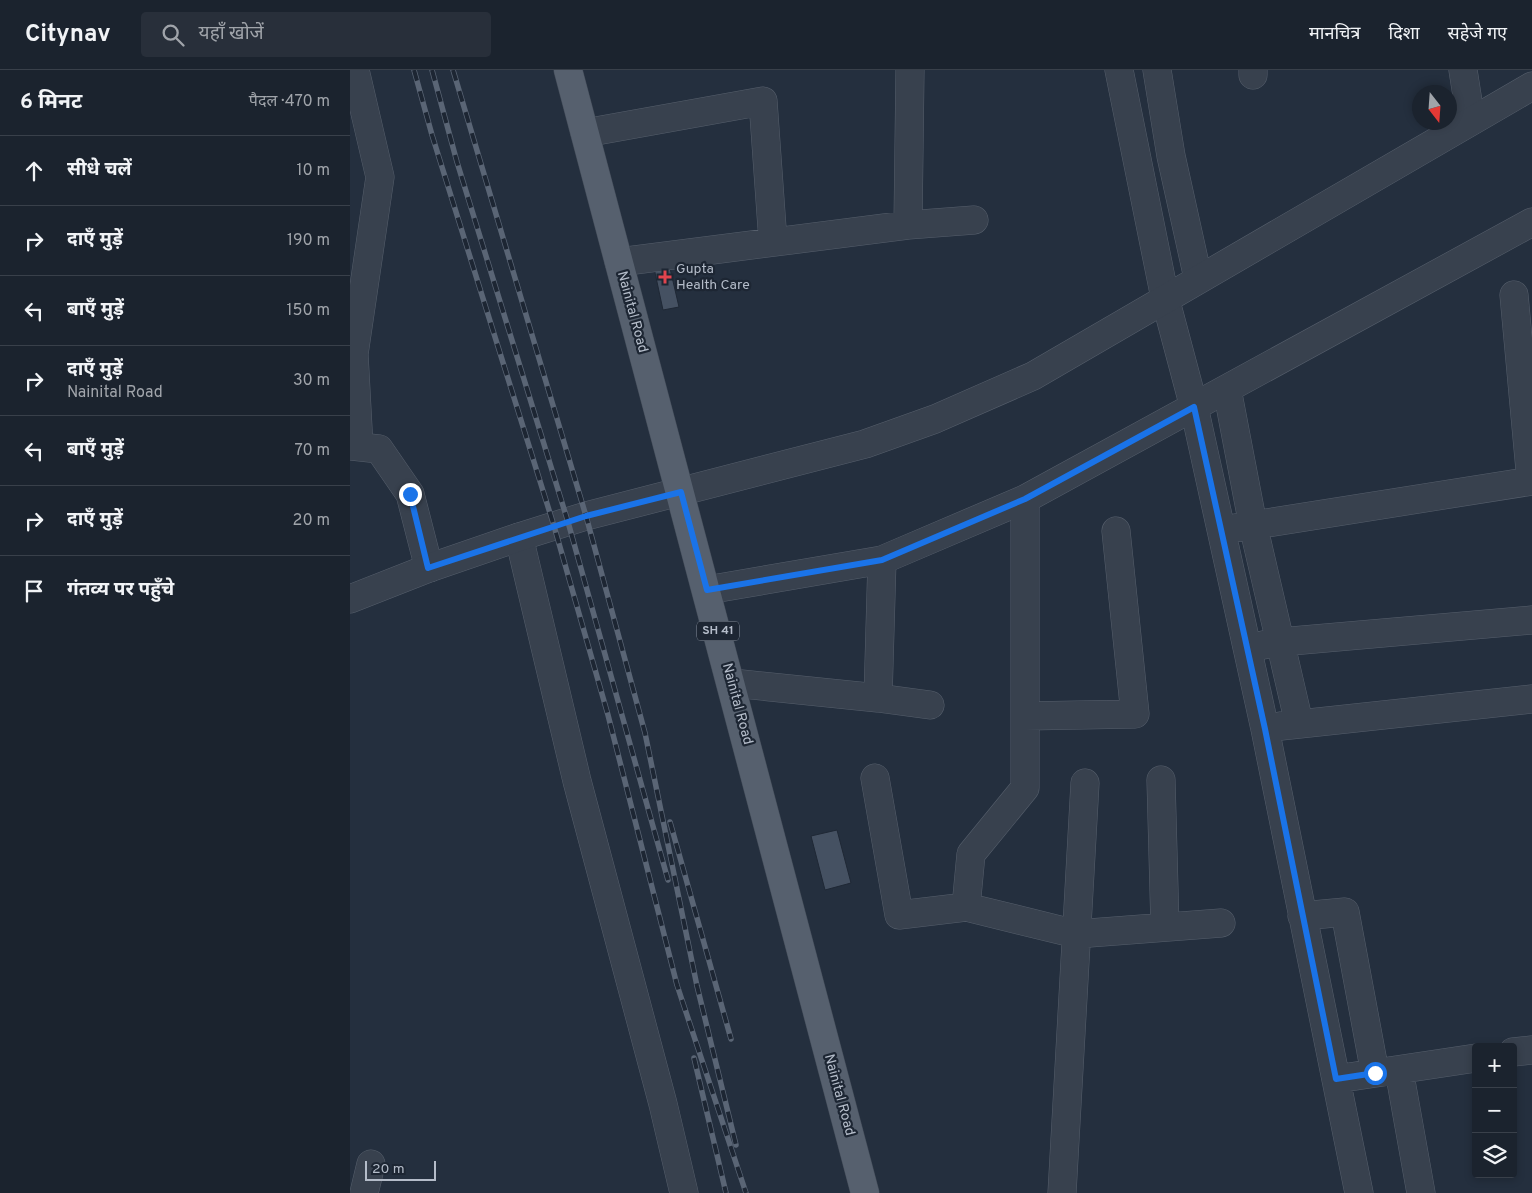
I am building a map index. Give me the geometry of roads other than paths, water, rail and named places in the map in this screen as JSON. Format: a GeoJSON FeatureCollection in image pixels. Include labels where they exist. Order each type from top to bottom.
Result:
{"type":"FeatureCollection","features":[{"type":"Feature","properties":{"kind":"main road","name":"Nainital Road"},"geometry":{"type":"LineString","coordinates":[[568,70],[732,683],[865,1193]]}},
{"type":"Feature","properties":{"kind":"street"},"geometry":{"type":"LineString","coordinates":[[355,70],[380,177],[352,354],[355,446],[379,449],[410,494],[428,568]]}},
{"type":"Feature","properties":{"kind":"street"},"geometry":{"type":"LineString","coordinates":[[908,225],[910,70]]}},
{"type":"Feature","properties":{"kind":"street"},"geometry":{"type":"LineString","coordinates":[[1119,70],[1165,298],[1194,407],[1265,729],[1359,1193]]}},
{"type":"Feature","properties":{"kind":"street"},"geometry":{"type":"LineString","coordinates":[[1157,70],[1171,156],[1198,278]]}},
{"type":"Feature","properties":{"kind":"street"},"geometry":{"type":"LineString","coordinates":[[1463,70],[1471,121]]}},
{"type":"Feature","properties":{"kind":"street"},"geometry":{"type":"LineString","coordinates":[[350,599],[428,568],[586,516],[865,444],[935,419],[1033,376],[1198,278],[1532,86]]}},
{"type":"Feature","properties":{"kind":"street"},"geometry":{"type":"LineString","coordinates":[[585,133],[763,101],[773,242]]}},
{"type":"Feature","properties":{"kind":"street"},"geometry":{"type":"LineString","coordinates":[[618,262],[908,225],[974,220]]}},
{"type":"Feature","properties":{"kind":"street"},"geometry":{"type":"LineString","coordinates":[[707,590],[882,560],[1025,499],[1532,222]]}},
{"type":"Feature","properties":{"kind":"street"},"geometry":{"type":"LineString","coordinates":[[1221,530],[1531,481],[1514,295]]}},
{"type":"Feature","properties":{"kind":"street"},"geometry":{"type":"LineString","coordinates":[[1227,389],[1253,525],[1299,723]]}},
{"type":"Feature","properties":{"kind":"street"},"geometry":{"type":"LineString","coordinates":[[966,907],[972,854],[1025,788],[1025,499]]}},
{"type":"Feature","properties":{"kind":"street"},"geometry":{"type":"LineString","coordinates":[[1025,716],[1135,714],[1116,531]]}},
{"type":"Feature","properties":{"kind":"street"},"geometry":{"type":"LineString","coordinates":[[519,537],[577,781],[663,1104],[684,1193]]}},
{"type":"Feature","properties":{"kind":"street"},"geometry":{"type":"LineString","coordinates":[[878,698],[882,560]]}},
{"type":"Feature","properties":{"kind":"street"},"geometry":{"type":"LineString","coordinates":[[1247,648],[1280,642],[1532,620]]}},
{"type":"Feature","properties":{"kind":"street"},"geometry":{"type":"LineString","coordinates":[[732,683],[930,705]]}},
{"type":"Feature","properties":{"kind":"street"},"geometry":{"type":"LineString","coordinates":[[1265,729],[1299,723],[1532,699]]}},
{"type":"Feature","properties":{"kind":"street"},"geometry":{"type":"LineString","coordinates":[[874,778],[899,916],[966,907],[1076,934],[1221,923]]}},
{"type":"Feature","properties":{"kind":"street"},"geometry":{"type":"LineString","coordinates":[[1161,780],[1165,927]]}},
{"type":"Feature","properties":{"kind":"street"},"geometry":{"type":"LineString","coordinates":[[1062,1193],[1085,783]]}},
{"type":"Feature","properties":{"kind":"street"},"geometry":{"type":"LineString","coordinates":[[1302,916],[1345,912],[1421,1193]]}},
{"type":"Feature","properties":{"kind":"street"},"geometry":{"type":"LineString","coordinates":[[1517,1052],[1532,1050]]}},
{"type":"Feature","properties":{"kind":"street"},"geometry":{"type":"LineString","coordinates":[[1336,1079],[1472,1059]]}},
{"type":"Feature","properties":{"kind":"street"},"geometry":{"type":"LineString","coordinates":[[364,1193],[371,1164]]}},
{"type":"Feature","properties":{"kind":"railway"},"geometry":{"type":"LineString","coordinates":[[414,70],[432,135],[554,526],[608,715],[677,985],[746,1193]]}},
{"type":"Feature","properties":{"kind":"railway"},"geometry":{"type":"LineString","coordinates":[[432,70],[457,162],[568,522],[668,880]]}},
{"type":"Feature","properties":{"kind":"railway"},"geometry":{"type":"LineString","coordinates":[[453,70],[586,516],[645,733],[697,986],[736,1145]]}},
{"type":"Feature","properties":{"kind":"railway"},"geometry":{"type":"LineString","coordinates":[[670,822],[731,1039]]}},
{"type":"Feature","properties":{"kind":"railway"},"geometry":{"type":"LineString","coordinates":[[694,1058],[726,1193]]}},
{"type":"Feature","properties":{"kind":"place","name":"Gupta Health Care"},"geometry":{"type":"Point","coordinates":[665,277]}}]}
